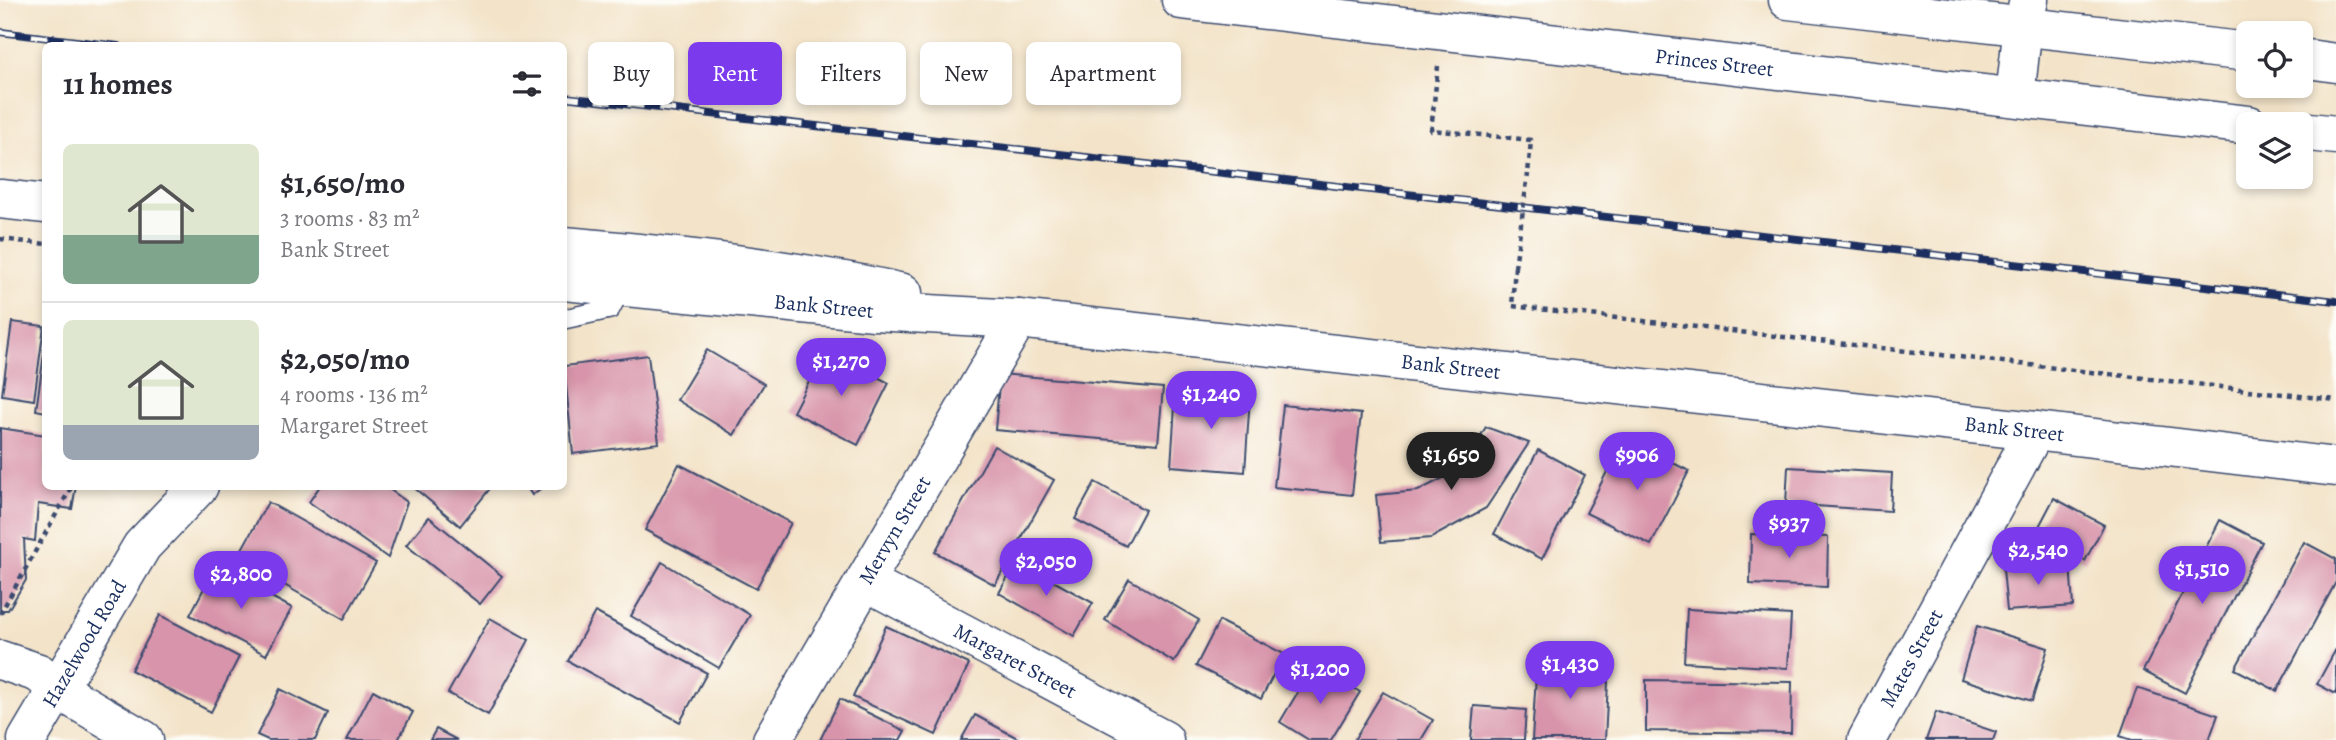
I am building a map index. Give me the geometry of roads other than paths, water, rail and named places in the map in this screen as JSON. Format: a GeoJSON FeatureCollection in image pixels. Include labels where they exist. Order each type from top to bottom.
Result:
{"type":"FeatureCollection","features":[{"type":"Feature","properties":{"kind":"main road","name":"Princes Street"},"geometry":{"type":"LineString","coordinates":[[1181,0],[2236,123]]}},
{"type":"Feature","properties":{"kind":"main road"},"geometry":{"type":"LineString","coordinates":[[1788,0],[2026,13],[2236,50]]}},
{"type":"Feature","properties":{"kind":"main road"},"geometry":{"type":"LineString","coordinates":[[2015,97],[2026,13]]}},
{"type":"Feature","properties":{"kind":"main road"},"geometry":{"type":"LineString","coordinates":[[2313,59],[2336,62]]}},
{"type":"Feature","properties":{"kind":"main road"},"geometry":{"type":"LineString","coordinates":[[2313,132],[2336,135]]}},
{"type":"Feature","properties":{"kind":"main road"},"geometry":{"type":"LineString","coordinates":[[0,199],[42,204]]}},
{"type":"Feature","properties":{"kind":"main road"},"geometry":{"type":"LineString","coordinates":[[567,246],[677,256],[850,281],[1018,319]]}},
{"type":"Feature","properties":{"kind":"main road","name":"Bank Street"},"geometry":{"type":"LineString","coordinates":[[567,281],[874,311],[1018,319],[2035,431],[2336,467]]}},
{"type":"Feature","properties":{"kind":"main road","name":"Mervyn Street"},"geometry":{"type":"LineString","coordinates":[[772,740],[1018,319]]}},
{"type":"Feature","properties":{"kind":"main road","name":"Mates Street"},"geometry":{"type":"LineString","coordinates":[[1867,740],[2035,431]]}},
{"type":"Feature","properties":{"kind":"main road"},"geometry":{"type":"LineString","coordinates":[[142,546],[160,490]]}},
{"type":"Feature","properties":{"kind":"main road"},"geometry":{"type":"LineString","coordinates":[[142,546],[195,490]]}},
{"type":"Feature","properties":{"kind":"main road","name":"Hazelwood Road"},"geometry":{"type":"LineString","coordinates":[[27,740],[142,546]]}},
{"type":"Feature","properties":{"kind":"main road","name":"Margaret Street"},"geometry":{"type":"LineString","coordinates":[[865,581],[1164,740]]}},
{"type":"Feature","properties":{"kind":"main road"},"geometry":{"type":"LineString","coordinates":[[0,660],[38,673],[57,689],[144,740]]}},
{"type":"Feature","properties":{"kind":"lane"},"geometry":{"type":"LineString","coordinates":[[567,318],[610,309],[621,288]]}},
{"type":"Feature","properties":{"kind":"railway"},"geometry":{"type":"LineString","coordinates":[[0,32],[84,42]]}},
{"type":"Feature","properties":{"kind":"railway"},"geometry":{"type":"LineString","coordinates":[[567,97],[2336,301]]}}]}
